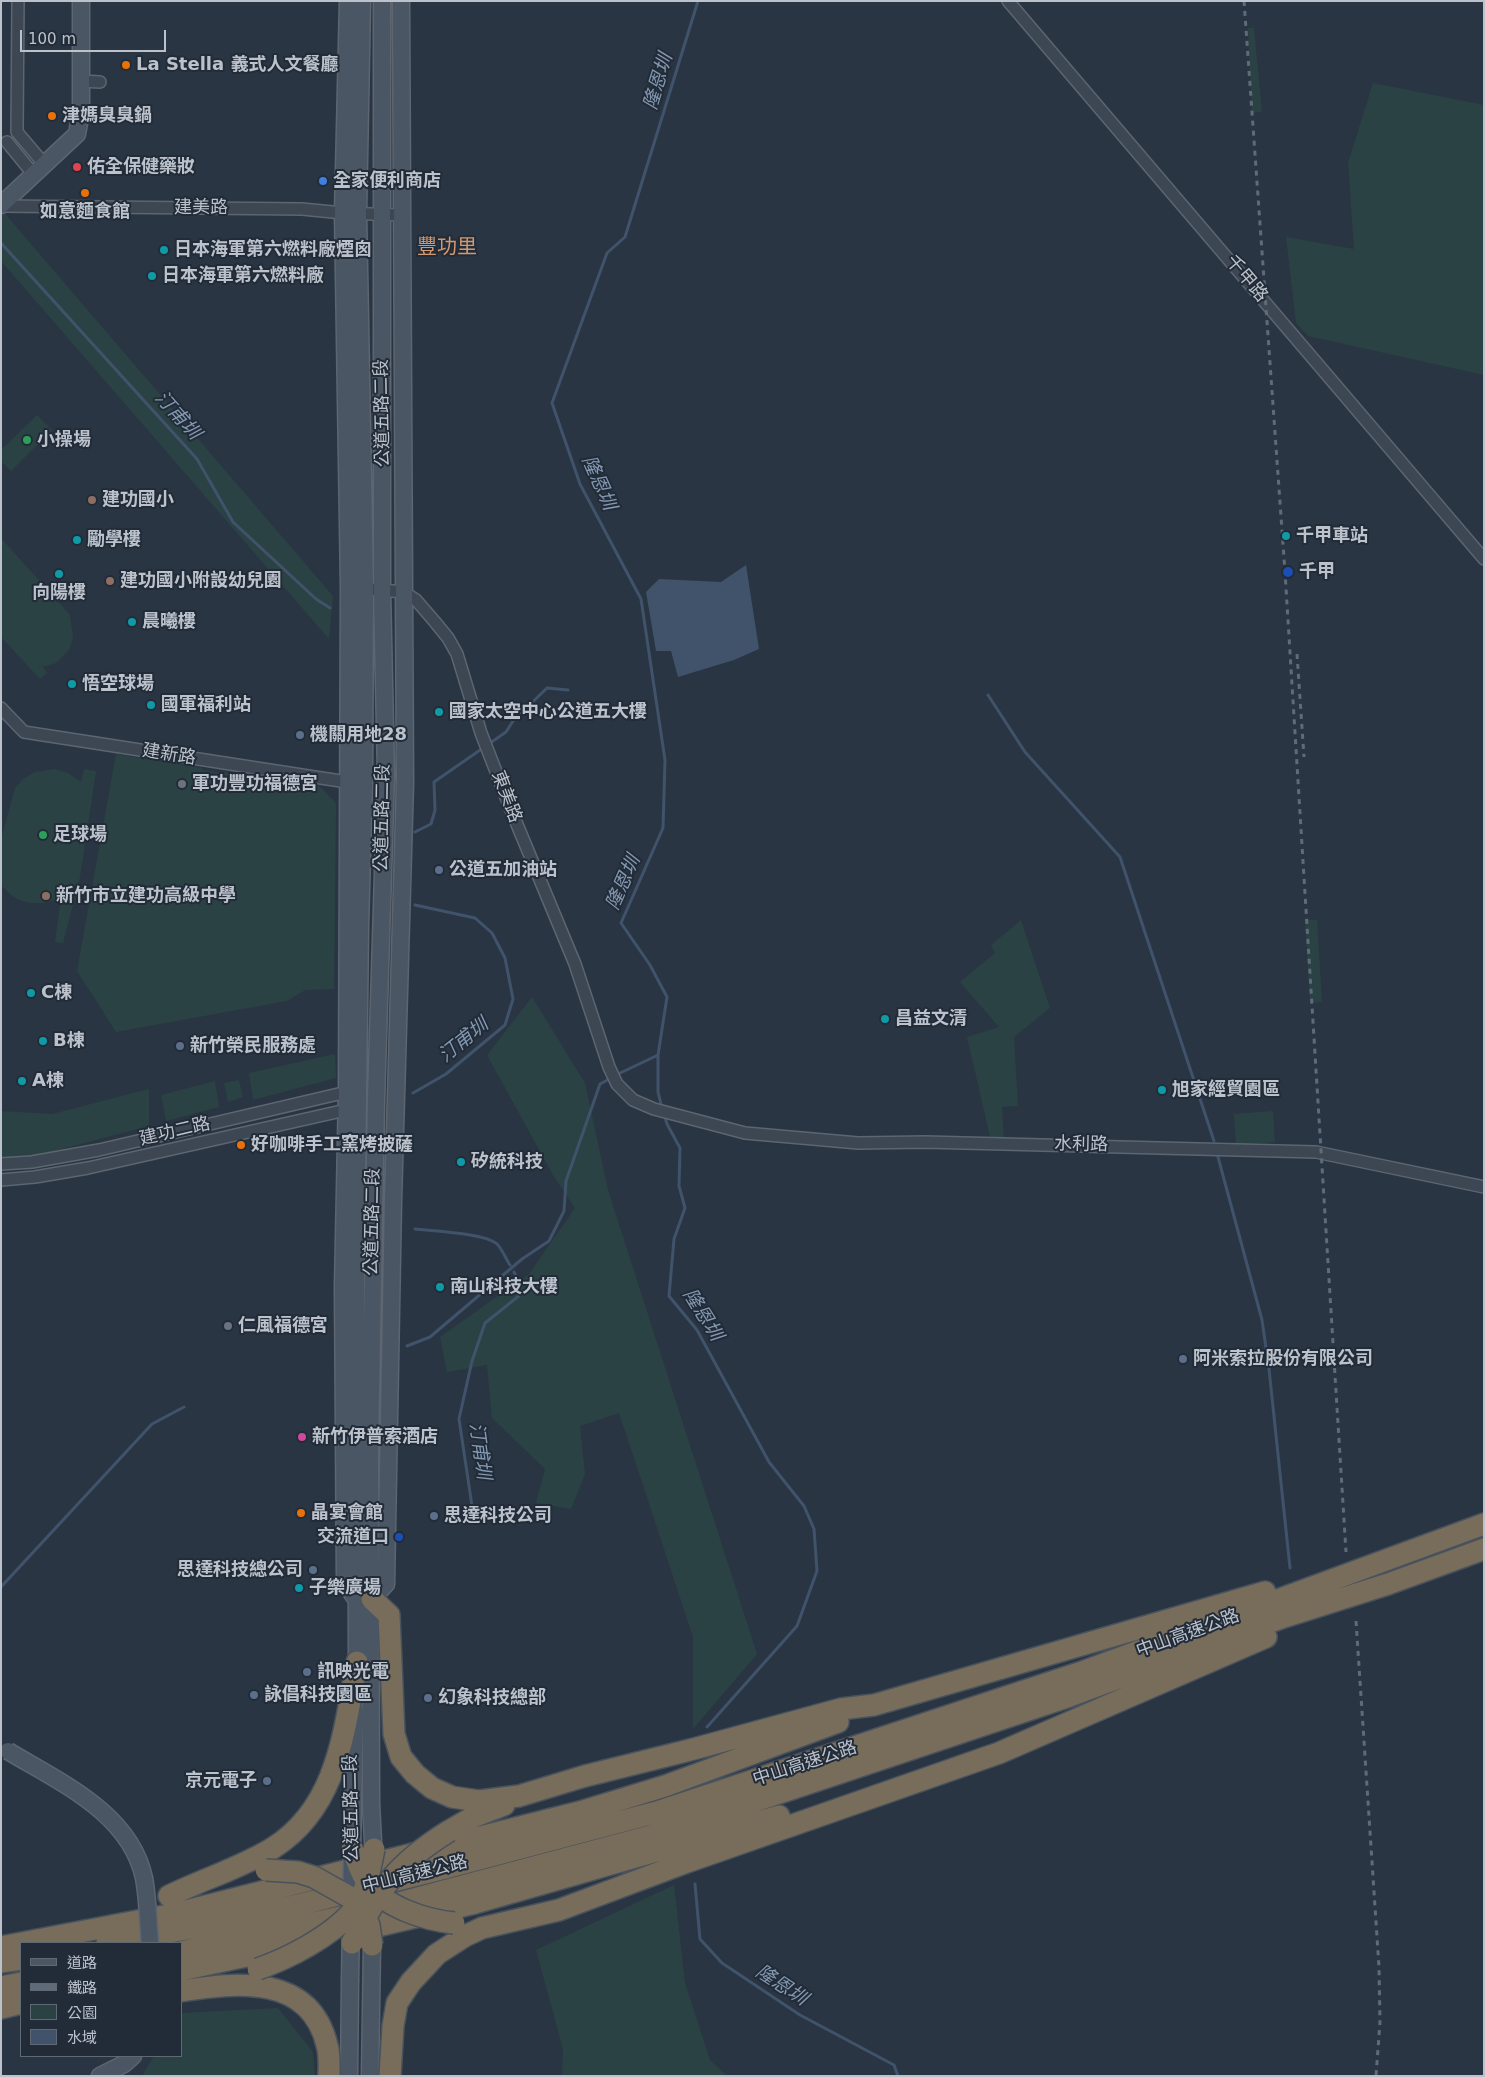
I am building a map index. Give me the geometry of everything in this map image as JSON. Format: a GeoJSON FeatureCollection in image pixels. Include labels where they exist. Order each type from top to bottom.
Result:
{"type":"FeatureCollection","features":[{"type":"Feature","properties":{"kind":"highway","name":"中山高速公路"},"geometry":{"type":"LineString","coordinates":[[113,1942],[210,1925],[312,1901],[658,1812],[1079,1673],[1484,1524]]}},
{"type":"Feature","properties":{"kind":"highway"},"geometry":{"type":"LineString","coordinates":[[364,1599],[389,1615],[394,1734],[401,1757],[414,1774],[432,1788],[452,1798],[479,1801],[519,1796],[585,1776],[841,1709],[874,1705],[1181,1617],[1450,1536]]}},
{"type":"Feature","properties":{"kind":"highway","name":"中山高速公路"},"geometry":{"type":"LineString","coordinates":[[182,1952],[423,1898],[647,1837],[1070,1696],[1284,1617],[1388,1584],[1484,1549]]}},
{"type":"Feature","properties":{"kind":"highway"},"geometry":{"type":"LineString","coordinates":[[390,2076],[393,2026],[397,2003],[411,1982],[437,1954],[465,1936],[482,1928],[559,1910],[687,1862],[999,1753],[1388,1584]]}},
{"type":"Feature","properties":{"kind":"highway"},"geometry":{"type":"LineString","coordinates":[[169,1896],[272,1849],[289,1837],[307,1819],[321,1796],[337,1762],[357,1662]]}},
{"type":"Feature","properties":{"kind":"highway"},"geometry":{"type":"LineString","coordinates":[[23,1942],[174,1914],[580,1812],[665,1786],[733,1762],[846,1719],[874,1705]]}},
{"type":"Feature","properties":{"kind":"highway"},"geometry":{"type":"LineString","coordinates":[[182,1970],[249,1957],[475,1902],[805,1809],[908,1785]]}},
{"type":"Feature","properties":{"kind":"highway"},"geometry":{"type":"LineString","coordinates":[[190,1990],[279,1962],[315,1942],[422,1848],[473,1817],[504,1805],[519,1796]]}},
{"type":"Feature","properties":{"kind":"highway"},"geometry":{"type":"LineString","coordinates":[[352,1849],[365,1900]]}},
{"type":"Feature","properties":{"kind":"highway"},"geometry":{"type":"LineString","coordinates":[[362,1944],[365,1900],[374,1849]]}},
{"type":"Feature","properties":{"kind":"highway"},"geometry":{"type":"LineString","coordinates":[[1,1946],[77,1926],[237,1876],[266,1870],[298,1872],[314,1877],[365,1900],[432,1921],[454,1923],[490,1922],[559,1910]]}},
{"type":"Feature","properties":{"kind":"highway"},"geometry":{"type":"LineString","coordinates":[[1,1946],[20,1942]]}},
{"type":"Feature","properties":{"kind":"highway"},"geometry":{"type":"LineString","coordinates":[[1,1962],[20,1959]]}},
{"type":"Feature","properties":{"kind":"highway"},"geometry":{"type":"LineString","coordinates":[[1,1987],[20,1983]]}},
{"type":"Feature","properties":{"kind":"highway"},"geometry":{"type":"LineString","coordinates":[[190,1990],[237,1984],[270,1987],[293,1996],[311,2010],[322,2029],[328,2047],[329,2076]]}},
{"type":"Feature","properties":{"kind":"highway"},"geometry":{"type":"LineString","coordinates":[[1,2009],[20,2003]]}},
{"type":"Feature","properties":{"kind":"highway"},"geometry":{"type":"LineString","coordinates":[[1,2009],[20,2009]]}},
{"type":"Feature","properties":{"kind":"street"},"geometry":{"type":"LineString","coordinates":[[18,1],[17,132],[39,170]]}},
{"type":"Feature","properties":{"kind":"street"},"geometry":{"type":"LineString","coordinates":[[1,206],[77,134],[81,112],[81,1]]}},
{"type":"Feature","properties":{"kind":"street","name":"公道五路二段"},"geometry":{"type":"LineString","coordinates":[[348,1],[357,588],[364,784],[360,927],[356,1258],[364,1599],[374,1849]]}},
{"type":"Feature","properties":{"kind":"street","name":"公道五路二段"},"geometry":{"type":"LineString","coordinates":[[350,213],[362,1]]}},
{"type":"Feature","properties":{"kind":"street","name":"公道五路二段"},"geometry":{"type":"LineString","coordinates":[[352,1849],[357,1662],[364,1599],[370,1449],[376,1100],[386,776],[382,590],[382,1]]}},
{"type":"Feature","properties":{"kind":"street","name":"公道五路二段"},"geometry":{"type":"LineString","coordinates":[[364,1599],[386,1584],[394,1171],[405,783],[401,1]]}},
{"type":"Feature","properties":{"kind":"street","name":"千甲路"},"geometry":{"type":"LineString","coordinates":[[1008,1],[1484,558]]}},
{"type":"Feature","properties":{"kind":"street"},"geometry":{"type":"LineString","coordinates":[[81,81],[100,82]]}},
{"type":"Feature","properties":{"kind":"street"},"geometry":{"type":"LineString","coordinates":[[7,142],[39,170]]}},
{"type":"Feature","properties":{"kind":"street","name":"建美路"},"geometry":{"type":"LineString","coordinates":[[1,206],[302,208],[350,213],[401,215]]}},
{"type":"Feature","properties":{"kind":"street"},"geometry":{"type":"LineString","coordinates":[[357,588],[404,592]]}},
{"type":"Feature","properties":{"kind":"street","name":"公道五路二段"},"geometry":{"type":"LineString","coordinates":[[357,588],[347,782],[347,1092],[343,1286],[344,1583],[364,1599]]}},
{"type":"Feature","properties":{"kind":"street","name":"東美路"},"geometry":{"type":"LineString","coordinates":[[404,592],[416,600],[435,622],[448,638],[457,654],[486,746],[575,964],[609,1067],[617,1084],[633,1100],[654,1109]]}},
{"type":"Feature","properties":{"kind":"street","name":"建新路"},"geometry":{"type":"LineString","coordinates":[[1,708],[24,732],[347,782]]}},
{"type":"Feature","properties":{"kind":"street","name":"建功二路"},"geometry":{"type":"LineString","coordinates":[[1,1164],[32,1162],[99,1150],[347,1092]]}},
{"type":"Feature","properties":{"kind":"street"},"geometry":{"type":"LineString","coordinates":[[376,1100],[394,1171]]}},
{"type":"Feature","properties":{"kind":"street","name":"水利路"},"geometry":{"type":"LineString","coordinates":[[654,1109],[745,1133],[858,1143],[962,1142],[1316,1152],[1484,1187]]}},
{"type":"Feature","properties":{"kind":"street","name":"建功二路"},"geometry":{"type":"LineString","coordinates":[[1,1180],[35,1177],[88,1168],[346,1110]]}},
{"type":"Feature","properties":{"kind":"street"},"geometry":{"type":"LineString","coordinates":[[5,1749],[70,1788],[111,1818],[133,1846],[144,1878],[150,1942]]}},
{"type":"Feature","properties":{"kind":"street"},"geometry":{"type":"LineString","coordinates":[[362,1944],[372,1980],[370,2076]]}},
{"type":"Feature","properties":{"kind":"street"},"geometry":{"type":"LineString","coordinates":[[349,2076],[350,1981],[362,1944]]}},
{"type":"Feature","properties":{"kind":"street"},"geometry":{"type":"LineString","coordinates":[[100,2076],[124,2064],[132,2057]]}},
{"type":"Feature","properties":{"kind":"green space"},"geometry":{"type":"Polygon","coordinates":[[[1248,28],[1254,28],[1262,112],[1252,113],[1248,28]]]}},
{"type":"Feature","properties":{"kind":"green space"},"geometry":{"type":"Polygon","coordinates":[[[1373,83],[1484,105],[1484,375],[1308,336],[1296,323],[1286,237],[1354,249],[1348,163],[1373,83]]]}},
{"type":"Feature","properties":{"kind":"green space"},"geometry":{"type":"Polygon","coordinates":[[[1,209],[333,596],[329,639],[1,261],[1,209]]]}},
{"type":"Feature","properties":{"kind":"green space","name":"小操場"},"geometry":{"type":"Polygon","coordinates":[[[37,415],[52,430],[11,471],[1,461],[1,450],[37,415]]]}},
{"type":"Feature","properties":{"kind":"green space"},"geometry":{"type":"Polygon","coordinates":[[[1,538],[70,615],[73,638],[69,650],[56,663],[43,667],[47,673],[40,679],[1,637],[1,538]]]}},
{"type":"Feature","properties":{"kind":"green space"},"geometry":{"type":"Polygon","coordinates":[[[116,754],[202,768],[202,770],[315,782],[336,803],[334,989],[305,990],[287,1001],[116,1032],[77,971],[116,754]]]}},
{"type":"Feature","properties":{"kind":"green space"},"geometry":{"type":"Polygon","coordinates":[[[55,769],[68,773],[81,782],[84,769],[96,771],[80,877],[63,943],[55,942],[61,897],[45,903],[29,903],[14,897],[1,885],[1,839],[15,788],[23,779],[35,772],[55,769]]]}},
{"type":"Feature","properties":{"kind":"green space"},"geometry":{"type":"Polygon","coordinates":[[[1021,920],[1050,1008],[1014,1037],[1018,1106],[1002,1107],[1004,1142],[991,1141],[967,1037],[999,1027],[960,982],[995,953],[991,945],[1021,920]]]}},
{"type":"Feature","properties":{"kind":"green space"},"geometry":{"type":"Polygon","coordinates":[[[1305,920],[1317,920],[1322,1002],[1310,1003],[1305,920]]]}},
{"type":"Feature","properties":{"kind":"green space"},"geometry":{"type":"Polygon","coordinates":[[[532,997],[585,1083],[608,1190],[757,1654],[693,1729],[693,1637],[619,1413],[580,1426],[585,1474],[571,1509],[536,1503],[545,1469],[492,1418],[487,1365],[447,1372],[440,1337],[529,1274],[575,1208],[553,1175],[487,1055],[532,997]]]}},
{"type":"Feature","properties":{"kind":"green space"},"geometry":{"type":"Polygon","coordinates":[[[335,1054],[336,1078],[253,1100],[249,1073],[335,1054]]]}},
{"type":"Feature","properties":{"kind":"green space"},"geometry":{"type":"Polygon","coordinates":[[[239,1080],[243,1097],[228,1102],[224,1083],[239,1080]]]}},
{"type":"Feature","properties":{"kind":"green space"},"geometry":{"type":"Polygon","coordinates":[[[215,1081],[219,1107],[166,1121],[161,1095],[215,1081]]]}},
{"type":"Feature","properties":{"kind":"green space"},"geometry":{"type":"Polygon","coordinates":[[[149,1089],[149,1126],[9,1163],[1,1162],[1,1111],[52,1114],[149,1089]]]}},
{"type":"Feature","properties":{"kind":"green space"},"geometry":{"type":"Polygon","coordinates":[[[1273,1111],[1275,1142],[1236,1145],[1234,1114],[1273,1111]]]}},
{"type":"Feature","properties":{"kind":"green space"},"geometry":{"type":"Polygon","coordinates":[[[674,1885],[685,1983],[710,2060],[727,2076],[562,2076],[563,2049],[536,1950],[674,1885]]]}},
{"type":"Feature","properties":{"kind":"green space"},"geometry":{"type":"Polygon","coordinates":[[[278,2008],[313,2052],[315,2076],[142,2076],[153,2057],[182,2057],[182,2013],[278,2008]]]}},
{"type":"Feature","properties":{"kind":"water"},"geometry":{"type":"Polygon","coordinates":[[[746,565],[759,649],[734,660],[678,677],[671,651],[656,651],[646,592],[659,579],[721,582],[746,565]]]}},
{"type":"Feature","properties":{"kind":"waterway","name":"隆恩圳"},"geometry":{"type":"LineString","coordinates":[[662,1108],[658,1092],[658,1055],[667,997],[650,965],[621,923],[663,828],[665,760],[641,599],[580,484],[552,403],[607,253],[625,237],[698,1]]}},
{"type":"Feature","properties":{"kind":"waterway","name":"汀甫圳"},"geometry":{"type":"LineString","coordinates":[[1,243],[197,459],[233,522],[316,599],[330,608]]}},
{"type":"Feature","properties":{"kind":"waterway"},"geometry":{"type":"LineString","coordinates":[[415,832],[431,824],[435,810],[434,782],[506,732],[513,721],[547,688],[568,690]]}},
{"type":"Feature","properties":{"kind":"waterway"},"geometry":{"type":"LineString","coordinates":[[988,695],[1025,752],[1120,857],[1214,1141]]}},
{"type":"Feature","properties":{"kind":"waterway","name":"汀甫圳"},"geometry":{"type":"LineString","coordinates":[[413,1093],[446,1074],[505,1025],[513,999],[505,958],[492,933],[475,918],[415,905]]}},
{"type":"Feature","properties":{"kind":"waterway"},"geometry":{"type":"LineString","coordinates":[[616,1075],[658,1055]]}},
{"type":"Feature","properties":{"kind":"waterway"},"geometry":{"type":"LineString","coordinates":[[407,1346],[430,1337],[522,1259],[549,1241],[564,1211],[566,1181],[600,1084],[611,1078]]}},
{"type":"Feature","properties":{"kind":"waterway","name":"隆恩圳"},"geometry":{"type":"LineString","coordinates":[[664,1114],[667,1124],[680,1148],[679,1186],[685,1208],[674,1239],[669,1296],[697,1330],[769,1462],[804,1506],[814,1529],[817,1571],[797,1626],[707,1727]]}},
{"type":"Feature","properties":{"kind":"waterway"},"geometry":{"type":"LineString","coordinates":[[1218,1157],[1262,1320],[1290,1568]]}},
{"type":"Feature","properties":{"kind":"waterway","name":"汀甫圳"},"geometry":{"type":"LineString","coordinates":[[415,1229],[471,1235],[491,1240],[499,1246],[510,1265]]}},
{"type":"Feature","properties":{"kind":"waterway","name":"汀甫圳"},"geometry":{"type":"LineString","coordinates":[[472,1506],[459,1419],[472,1361],[485,1323],[520,1295],[514,1272]]}},
{"type":"Feature","properties":{"kind":"waterway"},"geometry":{"type":"LineString","coordinates":[[1,1587],[152,1424],[184,1407]]}},
{"type":"Feature","properties":{"kind":"waterway","name":"隆恩圳"},"geometry":{"type":"LineString","coordinates":[[695,1884],[700,1939],[722,1963],[800,2015],[894,2065],[898,2076]]}},
{"type":"Feature","properties":{"kind":"railway"},"geometry":{"type":"LineString","coordinates":[[1244,1],[1285,572],[1346,1552]]}},
{"type":"Feature","properties":{"kind":"railway"},"geometry":{"type":"LineString","coordinates":[[1297,654],[1304,757]]}},
{"type":"Feature","properties":{"kind":"railway"},"geometry":{"type":"LineString","coordinates":[[1356,1621],[1379,1967],[1380,2022],[1376,2076]]}},
{"type":"Feature","properties":{"kind":"place","name":"La Stella 義式人文餐廳"},"geometry":{"type":"Point","coordinates":[126,65]}},
{"type":"Feature","properties":{"kind":"place","name":"津媽臭臭鍋"},"geometry":{"type":"Point","coordinates":[52,116]}},
{"type":"Feature","properties":{"kind":"place","name":"佑全保健藥妝"},"geometry":{"type":"Point","coordinates":[77,167]}},
{"type":"Feature","properties":{"kind":"place","name":"全家便利商店"},"geometry":{"type":"Point","coordinates":[323,181]}},
{"type":"Feature","properties":{"kind":"place","name":"如意麵食館"},"geometry":{"type":"Point","coordinates":[85,193]}},
{"type":"Feature","properties":{"kind":"place","name":"日本海軍第六燃料廠煙囪"},"geometry":{"type":"Point","coordinates":[164,250]}},
{"type":"Feature","properties":{"kind":"place","name":"日本海軍第六燃料廠"},"geometry":{"type":"Point","coordinates":[152,276]}},
{"type":"Feature","properties":{"kind":"place","name":"小操場"},"geometry":{"type":"Point","coordinates":[27,440]}},
{"type":"Feature","properties":{"kind":"place","name":"建功國小"},"geometry":{"type":"Point","coordinates":[92,500]}},
{"type":"Feature","properties":{"kind":"place","name":"千甲車站"},"geometry":{"type":"Point","coordinates":[1286,536]}},
{"type":"Feature","properties":{"kind":"place","name":"勵學樓"},"geometry":{"type":"Point","coordinates":[77,540]}},
{"type":"Feature","properties":{"kind":"place","name":"千甲"},"geometry":{"type":"Point","coordinates":[1288,572]}},
{"type":"Feature","properties":{"kind":"place","name":"向陽樓"},"geometry":{"type":"Point","coordinates":[59,574]}},
{"type":"Feature","properties":{"kind":"place","name":"建功國小附設幼兒園"},"geometry":{"type":"Point","coordinates":[110,581]}},
{"type":"Feature","properties":{"kind":"place","name":"晨曦樓"},"geometry":{"type":"Point","coordinates":[132,622]}},
{"type":"Feature","properties":{"kind":"place","name":"悟空球場"},"geometry":{"type":"Point","coordinates":[72,684]}},
{"type":"Feature","properties":{"kind":"place","name":"國軍福利站"},"geometry":{"type":"Point","coordinates":[151,705]}},
{"type":"Feature","properties":{"kind":"place","name":"國家太空中心公道五大樓"},"geometry":{"type":"Point","coordinates":[439,712]}},
{"type":"Feature","properties":{"kind":"place","name":"機關用地28"},"geometry":{"type":"Point","coordinates":[300,735]}},
{"type":"Feature","properties":{"kind":"place","name":"軍功豐功福德宮"},"geometry":{"type":"Point","coordinates":[182,784]}},
{"type":"Feature","properties":{"kind":"place","name":"足球場"},"geometry":{"type":"Point","coordinates":[43,835]}},
{"type":"Feature","properties":{"kind":"place","name":"公道五加油站"},"geometry":{"type":"Point","coordinates":[439,870]}},
{"type":"Feature","properties":{"kind":"place","name":"新竹市立建功高級中學"},"geometry":{"type":"Point","coordinates":[46,896]}},
{"type":"Feature","properties":{"kind":"place","name":"C棟"},"geometry":{"type":"Point","coordinates":[31,993]}},
{"type":"Feature","properties":{"kind":"place","name":"昌益文清"},"geometry":{"type":"Point","coordinates":[885,1019]}},
{"type":"Feature","properties":{"kind":"place","name":"B棟"},"geometry":{"type":"Point","coordinates":[43,1041]}},
{"type":"Feature","properties":{"kind":"place","name":"新竹榮民服務處"},"geometry":{"type":"Point","coordinates":[180,1046]}},
{"type":"Feature","properties":{"kind":"place","name":"A棟"},"geometry":{"type":"Point","coordinates":[22,1081]}},
{"type":"Feature","properties":{"kind":"place","name":"旭家經貿園區"},"geometry":{"type":"Point","coordinates":[1162,1090]}},
{"type":"Feature","properties":{"kind":"place","name":"好咖啡手工窯烤披薩"},"geometry":{"type":"Point","coordinates":[241,1145]}},
{"type":"Feature","properties":{"kind":"place","name":"矽統科技"},"geometry":{"type":"Point","coordinates":[461,1162]}},
{"type":"Feature","properties":{"kind":"place","name":"南山科技大樓"},"geometry":{"type":"Point","coordinates":[440,1287]}},
{"type":"Feature","properties":{"kind":"place","name":"仁風福德宮"},"geometry":{"type":"Point","coordinates":[228,1326]}},
{"type":"Feature","properties":{"kind":"place","name":"阿米索拉股份有限公司"},"geometry":{"type":"Point","coordinates":[1183,1359]}},
{"type":"Feature","properties":{"kind":"place","name":"新竹伊普索酒店"},"geometry":{"type":"Point","coordinates":[302,1437]}},
{"type":"Feature","properties":{"kind":"place","name":"晶宴會館"},"geometry":{"type":"Point","coordinates":[301,1513]}},
{"type":"Feature","properties":{"kind":"place","name":"思達科技公司"},"geometry":{"type":"Point","coordinates":[434,1516]}},
{"type":"Feature","properties":{"kind":"place","name":"交流道口"},"geometry":{"type":"Point","coordinates":[399,1537]}},
{"type":"Feature","properties":{"kind":"place","name":"思達科技總公司"},"geometry":{"type":"Point","coordinates":[313,1570]}},
{"type":"Feature","properties":{"kind":"place","name":"子樂廣場"},"geometry":{"type":"Point","coordinates":[299,1588]}},
{"type":"Feature","properties":{"kind":"place","name":"訊映光電"},"geometry":{"type":"Point","coordinates":[307,1672]}},
{"type":"Feature","properties":{"kind":"place","name":"詠倡科技園區"},"geometry":{"type":"Point","coordinates":[254,1695]}},
{"type":"Feature","properties":{"kind":"place","name":"幻象科技總部"},"geometry":{"type":"Point","coordinates":[428,1698]}},
{"type":"Feature","properties":{"kind":"place","name":"京元電子"},"geometry":{"type":"Point","coordinates":[267,1781]}},
{"type":"Feature","properties":{"kind":"district","name":"豐功里"},"geometry":{"type":"Point","coordinates":[447,248]}}]}
